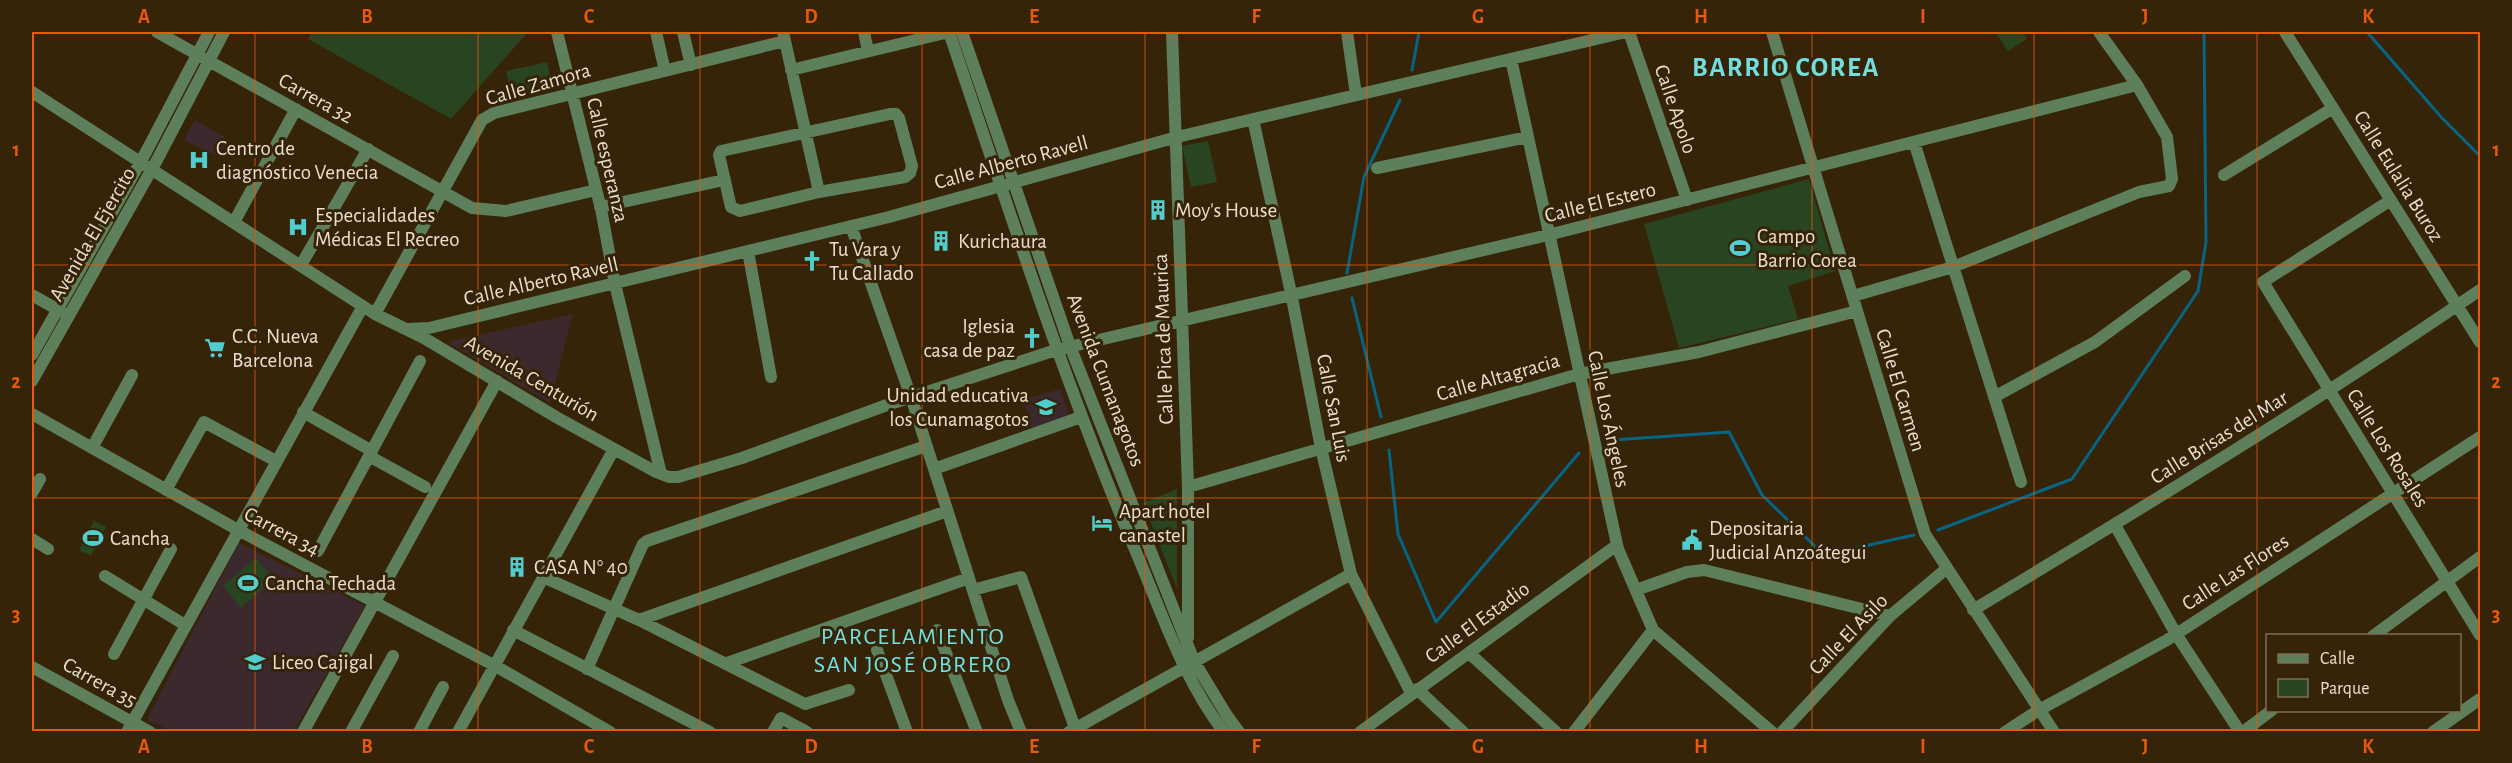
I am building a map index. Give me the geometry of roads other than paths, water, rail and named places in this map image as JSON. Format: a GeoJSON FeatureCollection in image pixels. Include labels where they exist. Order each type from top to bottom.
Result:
{"type":"FeatureCollection","features":[{"type":"Feature","properties":{"kind":"street","name":"Carrera 32"},"geometry":{"type":"LineString","coordinates":[[157,32],[472,208],[506,211],[596,190]]}},
{"type":"Feature","properties":{"kind":"street","name":"Avenida El Ejercito"},"geometry":{"type":"LineString","coordinates":[[32,381],[63,313],[209,32]]}},
{"type":"Feature","properties":{"kind":"street","name":"Avenida El Ejercito"},"geometry":{"type":"LineString","coordinates":[[32,355],[63,313],[152,169],[224,32]]}},
{"type":"Feature","properties":{"kind":"street","name":"Calle esperanza"},"geometry":{"type":"LineString","coordinates":[[557,32],[661,474]]}},
{"type":"Feature","properties":{"kind":"street"},"geometry":{"type":"LineString","coordinates":[[656,32],[665,71]]}},
{"type":"Feature","properties":{"kind":"street"},"geometry":{"type":"LineString","coordinates":[[683,32],[691,64]]}},
{"type":"Feature","properties":{"kind":"street"},"geometry":{"type":"LineString","coordinates":[[864,32],[868,51]]}},
{"type":"Feature","properties":{"kind":"street"},"geometry":{"type":"LineString","coordinates":[[791,70],[949,32]]}},
{"type":"Feature","properties":{"kind":"street","name":"Avenida Cumanagotos"},"geometry":{"type":"LineString","coordinates":[[949,32],[1056,350],[1081,417],[1214,720],[1224,732]]}},
{"type":"Feature","properties":{"kind":"street","name":"Avenida Cumanagotos"},"geometry":{"type":"LineString","coordinates":[[962,32],[1070,346],[1188,646],[1189,664],[1239,732]]}},
{"type":"Feature","properties":{"kind":"street","name":"Calle Pica de Maurica"},"geometry":{"type":"LineString","coordinates":[[1172,32],[1188,487],[1188,646]]}},
{"type":"Feature","properties":{"kind":"street"},"geometry":{"type":"LineString","coordinates":[[1347,32],[1356,95]]}},
{"type":"Feature","properties":{"kind":"street","name":"Calle Alberto Ravell"},"geometry":{"type":"LineString","coordinates":[[407,330],[429,328],[850,226],[1177,137],[1628,32]]}},
{"type":"Feature","properties":{"kind":"street","name":"Calle Apolo"},"geometry":{"type":"LineString","coordinates":[[1628,32],[1687,200]]}},
{"type":"Feature","properties":{"kind":"street","name":"Calle El Carmen"},"geometry":{"type":"LineString","coordinates":[[1772,32],[1925,534],[2054,732]]}},
{"type":"Feature","properties":{"kind":"street"},"geometry":{"type":"LineString","coordinates":[[1852,296],[1953,267],[2139,192],[2169,186],[2172,179],[2167,137],[2136,85],[2099,32]]}},
{"type":"Feature","properties":{"kind":"street","name":"Calle Eulalia Buroz"},"geometry":{"type":"LineString","coordinates":[[2285,32],[2481,342]]}},
{"type":"Feature","properties":{"kind":"street","name":"Calle Zamora"},"geometry":{"type":"LineString","coordinates":[[375,314],[482,120],[494,113],[665,71],[784,36]]}},
{"type":"Feature","properties":{"kind":"street"},"geometry":{"type":"LineString","coordinates":[[784,36],[819,192]]}},
{"type":"Feature","properties":{"kind":"street","name":"Calle Los Ángeles"},"geometry":{"type":"LineString","coordinates":[[1512,59],[1548,235],[1617,545],[1653,630],[1772,732]]}},
{"type":"Feature","properties":{"kind":"street","name":"Calle El Estero"},"geometry":{"type":"LineString","coordinates":[[1056,350],[1291,293],[1548,235],[2136,85]]}},
{"type":"Feature","properties":{"kind":"street","name":"Avenida Centurión"},"geometry":{"type":"LineString","coordinates":[[33,97],[152,169],[375,314],[407,330],[614,449],[669,477],[704,471],[910,397],[1056,350]]}},
{"type":"Feature","properties":{"kind":"street"},"geometry":{"type":"LineString","coordinates":[[2224,175],[2333,108]]}},
{"type":"Feature","properties":{"kind":"street"},"geometry":{"type":"LineString","coordinates":[[234,222],[296,109]]}},
{"type":"Feature","properties":{"kind":"street"},"geometry":{"type":"LineString","coordinates":[[896,114],[912,166],[910,173],[905,177],[819,192],[735,211],[730,207],[719,155],[721,151],[806,132],[896,114]]}},
{"type":"Feature","properties":{"kind":"street","name":"Calle San Luis"},"geometry":{"type":"LineString","coordinates":[[1253,119],[1291,293],[1320,448],[1351,574],[1414,691],[1463,732]]}},
{"type":"Feature","properties":{"kind":"street"},"geometry":{"type":"LineString","coordinates":[[1377,168],[1528,136]]}},
{"type":"Feature","properties":{"kind":"street"},"geometry":{"type":"LineString","coordinates":[[1914,142],[2021,482]]}},
{"type":"Feature","properties":{"kind":"street"},"geometry":{"type":"LineString","coordinates":[[301,265],[368,149]]}},
{"type":"Feature","properties":{"kind":"street"},"geometry":{"type":"LineString","coordinates":[[600,207],[724,180]]}},
{"type":"Feature","properties":{"kind":"street","name":"Calle Los Rosales"},"geometry":{"type":"LineString","coordinates":[[2391,200],[2263,282],[2481,635]]}},
{"type":"Feature","properties":{"kind":"street"},"geometry":{"type":"LineString","coordinates":[[850,226],[910,397],[1008,700],[1021,732]]}},
{"type":"Feature","properties":{"kind":"street"},"geometry":{"type":"LineString","coordinates":[[748,251],[771,377]]}},
{"type":"Feature","properties":{"kind":"street"},"geometry":{"type":"LineString","coordinates":[[1994,397],[2095,342],[2185,276]]}},
{"type":"Feature","properties":{"kind":"street","name":"Calle Brisas del Mar"},"geometry":{"type":"LineString","coordinates":[[1972,609],[2115,525],[2330,391],[2481,290]]}},
{"type":"Feature","properties":{"kind":"street"},"geometry":{"type":"LineString","coordinates":[[32,295],[63,313]]}},
{"type":"Feature","properties":{"kind":"street"},"geometry":{"type":"LineString","coordinates":[[129,727],[363,306]]}},
{"type":"Feature","properties":{"kind":"street","name":"Calle Altagracia"},"geometry":{"type":"LineString","coordinates":[[1188,487],[1579,374],[1699,352],[1857,311]]}},
{"type":"Feature","properties":{"kind":"street"},"geometry":{"type":"LineString","coordinates":[[318,551],[420,361]]}},
{"type":"Feature","properties":{"kind":"street"},"geometry":{"type":"LineString","coordinates":[[92,448],[132,375]]}},
{"type":"Feature","properties":{"kind":"street"},"geometry":{"type":"LineString","coordinates":[[303,732],[497,381]]}},
{"type":"Feature","properties":{"kind":"street"},"geometry":{"type":"LineString","coordinates":[[303,412],[425,488]]}},
{"type":"Feature","properties":{"kind":"street","name":"Carrera 34"},"geometry":{"type":"LineString","coordinates":[[32,414],[238,530],[494,665],[610,732]]}},
{"type":"Feature","properties":{"kind":"street"},"geometry":{"type":"LineString","coordinates":[[934,469],[1081,417]]}},
{"type":"Feature","properties":{"kind":"street"},"geometry":{"type":"LineString","coordinates":[[166,490],[204,422],[209,422],[276,461]]}},
{"type":"Feature","properties":{"kind":"street","name":"Calle Las Flores"},"geometry":{"type":"LineString","coordinates":[[2005,732],[2038,710],[2176,634],[2481,437]]}},
{"type":"Feature","properties":{"kind":"street"},"geometry":{"type":"LineString","coordinates":[[587,669],[646,541],[926,446]]}},
{"type":"Feature","properties":{"kind":"street"},"geometry":{"type":"LineString","coordinates":[[458,732],[614,449]]}},
{"type":"Feature","properties":{"kind":"street"},"geometry":{"type":"LineString","coordinates":[[32,493],[40,478]]}},
{"type":"Feature","properties":{"kind":"street"},"geometry":{"type":"LineString","coordinates":[[639,620],[947,511]]}},
{"type":"Feature","properties":{"kind":"street"},"geometry":{"type":"LineString","coordinates":[[2115,525],[2176,634],[2241,732],[2271,712]]}},
{"type":"Feature","properties":{"kind":"street"},"geometry":{"type":"LineString","coordinates":[[32,539],[48,549]]}},
{"type":"Feature","properties":{"kind":"street","name":"Calle El Estadio"},"geometry":{"type":"LineString","coordinates":[[1360,732],[1617,545]]}},
{"type":"Feature","properties":{"kind":"street"},"geometry":{"type":"LineString","coordinates":[[114,654],[171,549]]}},
{"type":"Feature","properties":{"kind":"street"},"geometry":{"type":"LineString","coordinates":[[2376,634],[2481,557]]}},
{"type":"Feature","properties":{"kind":"street","name":"Calle El Asilo"},"geometry":{"type":"LineString","coordinates":[[1782,732],[1890,616],[1946,569]]}},
{"type":"Feature","properties":{"kind":"street"},"geometry":{"type":"LineString","coordinates":[[1636,590],[1687,572],[1704,570],[1890,616]]}},
{"type":"Feature","properties":{"kind":"street"},"geometry":{"type":"LineString","coordinates":[[727,663],[971,584],[1021,577],[1072,730],[1351,574]]}},
{"type":"Feature","properties":{"kind":"street"},"geometry":{"type":"LineString","coordinates":[[105,576],[185,625]]}},
{"type":"Feature","properties":{"kind":"street"},"geometry":{"type":"LineString","coordinates":[[543,577],[615,608],[805,704],[849,690]]}},
{"type":"Feature","properties":{"kind":"street"},"geometry":{"type":"LineString","coordinates":[[513,630],[710,732]]}},
{"type":"Feature","properties":{"kind":"street"},"geometry":{"type":"LineString","coordinates":[[937,630],[977,732]]}},
{"type":"Feature","properties":{"kind":"street"},"geometry":{"type":"LineString","coordinates":[[1574,732],[1653,630]]}},
{"type":"Feature","properties":{"kind":"street"},"geometry":{"type":"LineString","coordinates":[[878,650],[907,732]]}},
{"type":"Feature","properties":{"kind":"street"},"geometry":{"type":"LineString","coordinates":[[1469,653],[1556,732]]}},
{"type":"Feature","properties":{"kind":"street"},"geometry":{"type":"LineString","coordinates":[[351,732],[393,656]]}},
{"type":"Feature","properties":{"kind":"street","name":"Carrera 35"},"geometry":{"type":"LineString","coordinates":[[32,667],[129,727],[150,732]]}},
{"type":"Feature","properties":{"kind":"street"},"geometry":{"type":"LineString","coordinates":[[419,732],[443,687]]}},
{"type":"Feature","properties":{"kind":"street"},"geometry":{"type":"LineString","coordinates":[[2433,732],[2481,699]]}},
{"type":"Feature","properties":{"kind":"street"},"geometry":{"type":"LineString","coordinates":[[772,732],[781,718],[807,732]]}},
{"type":"Feature","properties":{"kind":"waterway"},"geometry":{"type":"LineString","coordinates":[[1412,70],[1419,32]]}},
{"type":"Feature","properties":{"kind":"waterway"},"geometry":{"type":"LineString","coordinates":[[1938,530],[2072,479],[2198,291],[2206,242],[2204,32]]}},
{"type":"Feature","properties":{"kind":"waterway"},"geometry":{"type":"LineString","coordinates":[[2367,32],[2442,118],[2480,156]]}},
{"type":"Feature","properties":{"kind":"waterway"},"geometry":{"type":"LineString","coordinates":[[1347,273],[1364,177],[1400,100]]}},
{"type":"Feature","properties":{"kind":"waterway"},"geometry":{"type":"LineString","coordinates":[[1352,298],[1381,417]]}},
{"type":"Feature","properties":{"kind":"waterway"},"geometry":{"type":"LineString","coordinates":[[1613,440],[1729,432],[1762,495],[1824,555],[1914,535]]}},
{"type":"Feature","properties":{"kind":"waterway"},"geometry":{"type":"LineString","coordinates":[[1389,450],[1398,534],[1436,622],[1579,453]]}},
{"type":"Feature","properties":{"kind":"place","name":"Centro de diagnóstico Venecia"},"geometry":{"type":"Point","coordinates":[199,160]}},
{"type":"Feature","properties":{"kind":"place","name":"Moy's House"},"geometry":{"type":"Point","coordinates":[1158,210]}},
{"type":"Feature","properties":{"kind":"place","name":"Especialidades Médicas El Recreo"},"geometry":{"type":"Point","coordinates":[298,227]}},
{"type":"Feature","properties":{"kind":"place","name":"Kurichaura"},"geometry":{"type":"Point","coordinates":[941,241]}},
{"type":"Feature","properties":{"kind":"place","name":"Campo Barrio Corea"},"geometry":{"type":"Point","coordinates":[1740,248]}},
{"type":"Feature","properties":{"kind":"place","name":"Tu Vara y Tu Callado"},"geometry":{"type":"Point","coordinates":[812,261]}},
{"type":"Feature","properties":{"kind":"place","name":"Iglesia casa de paz"},"geometry":{"type":"Point","coordinates":[1032,338]}},
{"type":"Feature","properties":{"kind":"place","name":"C.C. Nueva Barcelona"},"geometry":{"type":"Point","coordinates":[215,348]}},
{"type":"Feature","properties":{"kind":"place","name":"Unidad educativa los Cunamagotos"},"geometry":{"type":"Point","coordinates":[1046,407]}},
{"type":"Feature","properties":{"kind":"place","name":"Apart hotel canastel"},"geometry":{"type":"Point","coordinates":[1102,523]}},
{"type":"Feature","properties":{"kind":"place","name":"Cancha"},"geometry":{"type":"Point","coordinates":[93,538]}},
{"type":"Feature","properties":{"kind":"place","name":"Depositaria Judicial Anzoátegui"},"geometry":{"type":"Point","coordinates":[1692,540]}},
{"type":"Feature","properties":{"kind":"place","name":"CASA N° 40"},"geometry":{"type":"Point","coordinates":[517,567]}},
{"type":"Feature","properties":{"kind":"place","name":"Cancha Techada"},"geometry":{"type":"Point","coordinates":[248,583]}},
{"type":"Feature","properties":{"kind":"place","name":"Liceo Cajigal"},"geometry":{"type":"Point","coordinates":[255,662]}},
{"type":"Feature","properties":{"kind":"district","name":"BARRIO COREA"},"geometry":{"type":"Point","coordinates":[1786,67]}},
{"type":"Feature","properties":{"kind":"district","name":"PARCELAMIENTO SAN JOSÉ OBRERO"},"geometry":{"type":"Point","coordinates":[913,650]}}]}
